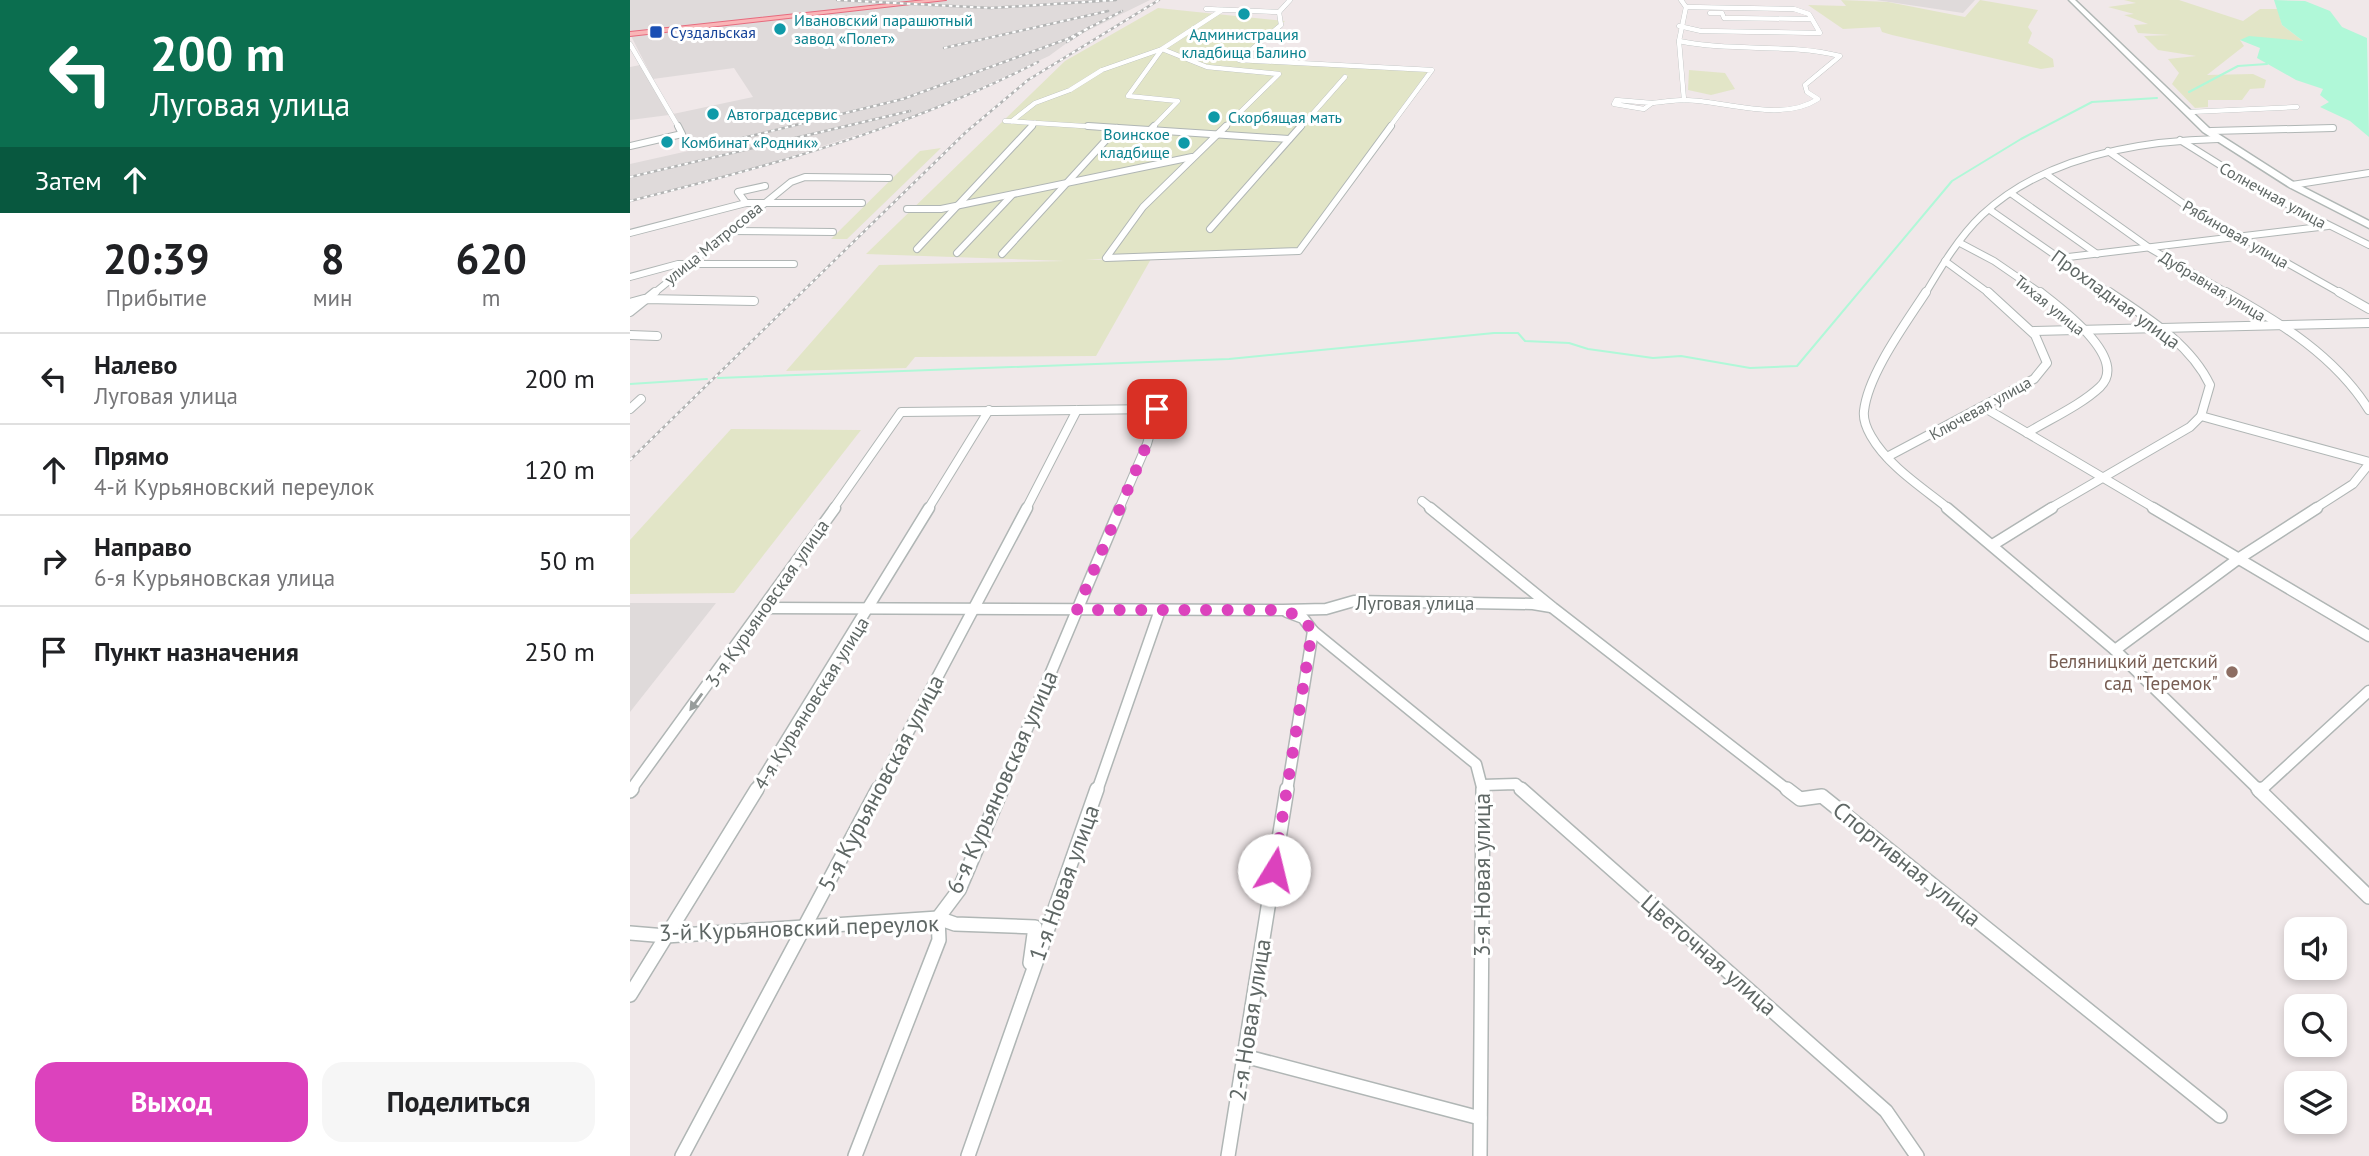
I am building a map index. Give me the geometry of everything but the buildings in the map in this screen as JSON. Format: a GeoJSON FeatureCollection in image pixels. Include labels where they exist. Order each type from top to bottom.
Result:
{"type":"FeatureCollection","features":[{"type":"Feature","properties":{"kind":"main road"},"geometry":{"type":"LineString","coordinates":[[630,34],[943,0]]}},
{"type":"Feature","properties":{"kind":"main road"},"geometry":{"type":"LineString","coordinates":[[2074,0],[2211,131],[2295,184]]}},
{"type":"Feature","properties":{"kind":"main road"},"geometry":{"type":"LineString","coordinates":[[2074,0],[2184,112],[2218,139],[2369,224]]}},
{"type":"Feature","properties":{"kind":"street"},"geometry":{"type":"LineString","coordinates":[[1218,0],[1206,9],[1279,12],[1290,0]]}},
{"type":"Feature","properties":{"kind":"street"},"geometry":{"type":"LineString","coordinates":[[1681,0],[1685,9],[1679,26],[1684,100]]}},
{"type":"Feature","properties":{"kind":"street"},"geometry":{"type":"LineString","coordinates":[[1679,26],[1701,31],[1820,33],[1805,12],[1784,8],[1685,9]]}},
{"type":"Feature","properties":{"kind":"street"},"geometry":{"type":"LineString","coordinates":[[1685,9],[1722,13],[1724,18],[1811,19]]}},
{"type":"Feature","properties":{"kind":"street"},"geometry":{"type":"LineString","coordinates":[[1222,10],[1162,49],[1102,70],[1070,90],[1035,103],[1008,121],[1289,139]]}},
{"type":"Feature","properties":{"kind":"street"},"geometry":{"type":"LineString","coordinates":[[1162,49],[1207,67],[1279,74],[1143,207],[1106,258],[1299,251],[1432,70],[1238,61],[1281,25],[1279,12]]}},
{"type":"Feature","properties":{"kind":"street"},"geometry":{"type":"LineString","coordinates":[[1652,103],[1644,109],[1614,104],[1621,100],[1652,103],[1684,100],[1782,110],[1815,103],[1816,96],[1807,92],[1805,85],[1838,54],[1704,46],[1679,41]]}},
{"type":"Feature","properties":{"kind":"street"},"geometry":{"type":"LineString","coordinates":[[630,44],[682,134],[630,146]]}},
{"type":"Feature","properties":{"kind":"street"},"geometry":{"type":"LineString","coordinates":[[1150,130],[1178,101],[1128,96],[1162,49]]}},
{"type":"Feature","properties":{"kind":"street"},"geometry":{"type":"LineString","coordinates":[[1210,229],[1345,77]]}},
{"type":"Feature","properties":{"kind":"street"},"geometry":{"type":"LineString","coordinates":[[2189,112],[2235,107],[2297,107]]}},
{"type":"Feature","properties":{"kind":"street"},"geometry":{"type":"LineString","coordinates":[[917,249],[1035,123]]}},
{"type":"Feature","properties":{"kind":"street"},"geometry":{"type":"LineString","coordinates":[[1002,254],[1117,128]]}},
{"type":"Feature","properties":{"kind":"street"},"geometry":{"type":"LineString","coordinates":[[2211,131],[2333,128]]}},
{"type":"Feature","properties":{"kind":"street"},"geometry":{"type":"LineString","coordinates":[[2218,139],[2180,140],[2108,151],[2046,174],[2011,194],[1990,210],[1945,261],[1913,310],[1866,400],[1867,427],[1887,457],[1994,544],[2115,650],[2369,897]]}},
{"type":"Feature","properties":{"kind":"street","name":"Солнечная улица"},"geometry":{"type":"LineString","coordinates":[[2180,140],[2264,193],[2369,245]]}},
{"type":"Feature","properties":{"kind":"street","name":"Рябиновая улица"},"geometry":{"type":"LineString","coordinates":[[2108,151],[2188,207],[2369,309]]}},
{"type":"Feature","properties":{"kind":"street"},"geometry":{"type":"LineString","coordinates":[[907,209],[940,209],[1193,157]]}},
{"type":"Feature","properties":{"kind":"street"},"geometry":{"type":"LineString","coordinates":[[2295,184],[2369,173]]}},
{"type":"Feature","properties":{"kind":"street","name":"Дубравная улица"},"geometry":{"type":"LineString","coordinates":[[2046,174],[2150,248],[2280,325],[2341,373],[2359,392],[2369,410]]}},
{"type":"Feature","properties":{"kind":"street","name":"улица Матросова"},"geometry":{"type":"LineString","coordinates":[[630,312],[762,203],[799,178],[889,178]]}},
{"type":"Feature","properties":{"kind":"street"},"geometry":{"type":"LineString","coordinates":[[746,203],[738,192],[765,186]]}},
{"type":"Feature","properties":{"kind":"street"},"geometry":{"type":"LineString","coordinates":[[957,253],[1013,194]]}},
{"type":"Feature","properties":{"kind":"street"},"geometry":{"type":"LineString","coordinates":[[2011,194],[2097,254]]}},
{"type":"Feature","properties":{"kind":"street"},"geometry":{"type":"LineString","coordinates":[[630,233],[746,203],[862,203]]}},
{"type":"Feature","properties":{"kind":"street","name":"Прохладная улица"},"geometry":{"type":"LineString","coordinates":[[1990,210],[2160,327],[2202,368],[2210,385],[2201,416]]}},
{"type":"Feature","properties":{"kind":"street"},"geometry":{"type":"LineString","coordinates":[[2060,258],[2328,226]]}},
{"type":"Feature","properties":{"kind":"street"},"geometry":{"type":"LineString","coordinates":[[729,231],[833,232]]}},
{"type":"Feature","properties":{"kind":"street","name":"Тихая улица"},"geometry":{"type":"LineString","coordinates":[[1960,243],[1997,262],[2082,329],[2103,354],[2106,365],[2104,381],[2090,396],[2027,433]]}},
{"type":"Feature","properties":{"kind":"street"},"geometry":{"type":"LineString","coordinates":[[1945,261],[2034,331],[2369,323]]}},
{"type":"Feature","properties":{"kind":"street"},"geometry":{"type":"LineString","coordinates":[[630,277],[688,264],[794,264]]}},
{"type":"Feature","properties":{"kind":"street"},"geometry":{"type":"LineString","coordinates":[[630,303],[645,299],[754,301]]}},
{"type":"Feature","properties":{"kind":"street","name":"Ключевая улица"},"geometry":{"type":"LineString","coordinates":[[1887,457],[2034,380],[2046,368],[2046,351],[2034,331]]}},
{"type":"Feature","properties":{"kind":"street"},"geometry":{"type":"LineString","coordinates":[[630,335],[657,335]]}},
{"type":"Feature","properties":{"kind":"street"},"geometry":{"type":"LineString","coordinates":[[630,409],[641,399]]}},
{"type":"Feature","properties":{"kind":"street"},"geometry":{"type":"LineString","coordinates":[[989,410],[1157,409],[1178,404]]}},
{"type":"Feature","properties":{"kind":"street"},"geometry":{"type":"LineString","coordinates":[[1985,408],[2369,636]]}},
{"type":"Feature","properties":{"kind":"street","name":"6-я Курьяновская улица"},"geometry":{"type":"LineString","coordinates":[[938,918],[959,890],[1147,444],[1157,409]]}},
{"type":"Feature","properties":{"kind":"street","name":"3-я Курьяновская улица"},"geometry":{"type":"LineString","coordinates":[[630,791],[765,608],[901,412],[989,410]]}},
{"type":"Feature","properties":{"kind":"street","name":"4-я Курьяновская улица"},"geometry":{"type":"LineString","coordinates":[[630,995],[989,410]]}},
{"type":"Feature","properties":{"kind":"street","name":"5-я Курьяновская улица"},"geometry":{"type":"LineString","coordinates":[[682,1156],[975,608],[1077,410]]}},
{"type":"Feature","properties":{"kind":"street"},"geometry":{"type":"LineString","coordinates":[[1994,544],[2101,477],[2178,435],[2201,416],[2369,463],[2353,484],[2238,559],[2115,650]]}},
{"type":"Feature","properties":{"kind":"street","name":"Спортивная улица"},"geometry":{"type":"LineString","coordinates":[[1422,501],[1553,608],[1800,799],[1822,796],[2220,1116]]}},
{"type":"Feature","properties":{"kind":"street","name":"Луговая улица"},"geometry":{"type":"LineString","coordinates":[[765,608],[1283,610],[1326,609],[1354,601],[1533,604],[1553,608]]}},
{"type":"Feature","properties":{"kind":"street","name":"1-я Новая улица"},"geometry":{"type":"LineString","coordinates":[[968,1156],[1155,610]]}},
{"type":"Feature","properties":{"kind":"street"},"geometry":{"type":"LineString","coordinates":[[1283,610],[1303,618],[1312,631]]}},
{"type":"Feature","properties":{"kind":"street","name":"3-я Новая улица"},"geometry":{"type":"LineString","coordinates":[[1312,631],[1476,764],[1483,785],[1480,1156]]}},
{"type":"Feature","properties":{"kind":"street","name":"2-я Новая улица"},"geometry":{"type":"LineString","coordinates":[[1228,1156],[1312,631]]}},
{"type":"Feature","properties":{"kind":"street"},"geometry":{"type":"LineString","coordinates":[[2260,791],[2369,691]]}},
{"type":"Feature","properties":{"kind":"street","name":"Цветочная улица"},"geometry":{"type":"LineString","coordinates":[[1483,785],[1516,784],[1886,1111],[1917,1156]]}},
{"type":"Feature","properties":{"kind":"street"},"geometry":{"type":"LineString","coordinates":[[855,1156],[939,940],[938,918]]}},
{"type":"Feature","properties":{"kind":"street","name":"3-й Курьяновский переулок"},"geometry":{"type":"LineString","coordinates":[[630,933],[666,936],[938,918],[955,924],[1035,927],[1027,985]]}},
{"type":"Feature","properties":{"kind":"street"},"geometry":{"type":"LineString","coordinates":[[1244,1056],[1480,1118]]}},
{"type":"Feature","properties":{"kind":"shaded area"},"geometry":{"type":"Polygon","coordinates":[[[630,0],[932,0],[630,33],[630,0]]]}},
{"type":"Feature","properties":{"kind":"shaded area"},"geometry":{"type":"Polygon","coordinates":[[[948,0],[1150,0],[1075,37],[1049,56],[925,113],[739,173],[630,200],[630,164],[688,151],[681,135],[685,133],[673,114],[753,97],[734,68],[653,79],[630,34],[948,0]]]}},
{"type":"Feature","properties":{"kind":"shaded area"},"geometry":{"type":"Polygon","coordinates":[[[1841,0],[1888,2],[1965,17],[1980,0],[2038,10],[2028,27],[2032,33],[2028,43],[2053,59],[2054,67],[2041,69],[1892,35],[1882,32],[1880,27],[1843,29],[1808,5],[1846,6],[1841,0]]]}},
{"type":"Feature","properties":{"kind":"shaded area"},"geometry":{"type":"Polygon","coordinates":[[[1876,0],[1975,0],[1963,13],[1876,0]]]}},
{"type":"Feature","properties":{"kind":"shaded area"},"geometry":{"type":"Polygon","coordinates":[[[2124,0],[2179,0],[2243,21],[2260,9],[2278,9],[2282,25],[2303,41],[2240,40],[2244,46],[2207,75],[2253,74],[2266,80],[2264,88],[2250,89],[2242,100],[2208,100],[2208,107],[2195,108],[2172,84],[2179,73],[2168,59],[2196,56],[2158,50],[2144,36],[2170,35],[2138,33],[2134,25],[2148,24],[2124,15],[2134,14],[2108,7],[2136,3],[2124,0]]]}},
{"type":"Feature","properties":{"kind":"shaded area"},"geometry":{"type":"Polygon","coordinates":[[[2274,0],[2305,1],[2330,11],[2342,27],[2367,38],[2369,137],[2350,121],[2320,107],[2329,102],[2320,95],[2323,89],[2296,80],[2257,58],[2260,48],[2240,40],[2249,36],[2303,41],[2282,25],[2274,0]]]}},
{"type":"Feature","properties":{"kind":"shaded area"},"geometry":{"type":"Polygon","coordinates":[[[1158,8],[1285,21],[1240,60],[1428,71],[1297,250],[1192,252],[1085,260],[1151,259],[1096,356],[915,357],[906,368],[786,371],[879,265],[1065,261],[866,254],[1065,61],[1158,8]]]}},
{"type":"Feature","properties":{"kind":"shaded area"},"geometry":{"type":"Polygon","coordinates":[[[640,65],[669,115],[630,120],[630,67],[640,65]]]}},
{"type":"Feature","properties":{"kind":"shaded area"},"geometry":{"type":"Polygon","coordinates":[[[1689,70],[1725,73],[1735,89],[1711,95],[1688,90],[1689,70]]]}},
{"type":"Feature","properties":{"kind":"shaded area"},"geometry":{"type":"Polygon","coordinates":[[[941,148],[847,239],[831,239],[920,151],[941,148]]]}},
{"type":"Feature","properties":{"kind":"shaded area"},"geometry":{"type":"Polygon","coordinates":[[[731,429],[861,430],[734,593],[630,594],[630,540],[731,429]]]}},
{"type":"Feature","properties":{"kind":"shaded area"},"geometry":{"type":"Polygon","coordinates":[[[630,603],[716,603],[630,712],[630,603]]]}},
{"type":"Feature","properties":{"kind":"waterway"},"geometry":{"type":"LineString","coordinates":[[2189,92],[2238,66],[2267,64]]}},
{"type":"Feature","properties":{"kind":"waterway"},"geometry":{"type":"LineString","coordinates":[[718,378],[1229,359],[1494,333],[1518,333],[1525,341],[1569,343],[1588,349],[1653,358],[1681,356],[1750,368],[1797,366],[1952,181],[2021,139],[2092,102],[2157,98]]}},
{"type":"Feature","properties":{"kind":"waterway"},"geometry":{"type":"LineString","coordinates":[[630,384],[707,379]]}},
{"type":"Feature","properties":{"kind":"railway"},"geometry":{"type":"LineString","coordinates":[[837,0],[991,8],[1116,0]]}},
{"type":"Feature","properties":{"kind":"railway"},"geometry":{"type":"LineString","coordinates":[[630,460],[966,132],[1028,80],[1159,0]]}},
{"type":"Feature","properties":{"kind":"railway"},"geometry":{"type":"LineString","coordinates":[[944,48],[1108,11]]}},
{"type":"Feature","properties":{"kind":"railway"},"geometry":{"type":"LineString","coordinates":[[1088,28],[1122,11]]}},
{"type":"Feature","properties":{"kind":"railway"},"geometry":{"type":"LineString","coordinates":[[710,146],[903,99],[1067,39],[1088,28]]}},
{"type":"Feature","properties":{"kind":"railway"},"geometry":{"type":"LineString","coordinates":[[1067,42],[1088,28]]}},
{"type":"Feature","properties":{"kind":"railway"},"geometry":{"type":"LineString","coordinates":[[630,201],[787,159],[889,126],[939,107],[1038,62]]}},
{"type":"Feature","properties":{"kind":"railway"},"geometry":{"type":"LineString","coordinates":[[630,177],[910,111]]}},
{"type":"Feature","properties":{"kind":"place","name":"Администрация кладбища Балино"},"geometry":{"type":"Point","coordinates":[1244,14]}},
{"type":"Feature","properties":{"kind":"place","name":"Ивановский парашютный завод «Полет»"},"geometry":{"type":"Point","coordinates":[780,29]}},
{"type":"Feature","properties":{"kind":"place","name":"Суздальская"},"geometry":{"type":"Point","coordinates":[656,32]}},
{"type":"Feature","properties":{"kind":"place","name":"Автоградсервис"},"geometry":{"type":"Point","coordinates":[713,114]}},
{"type":"Feature","properties":{"kind":"place","name":"Скорбящая мать"},"geometry":{"type":"Point","coordinates":[1214,117]}},
{"type":"Feature","properties":{"kind":"place","name":"Комбинат «Родник»"},"geometry":{"type":"Point","coordinates":[667,142]}},
{"type":"Feature","properties":{"kind":"place","name":"Воинское кладбище"},"geometry":{"type":"Point","coordinates":[1184,143]}},
{"type":"Feature","properties":{"kind":"place","name":"Беляницкий детский сад \"Теремок\""},"geometry":{"type":"Point","coordinates":[2232,672]}},
{"type":"Feature","properties":{"kind":"route"},"geometry":{"type":"LineString","coordinates":[[1157,409],[1147,444],[1077,610],[1283,610],[1303,618],[1312,631],[1274,870]]}}]}
